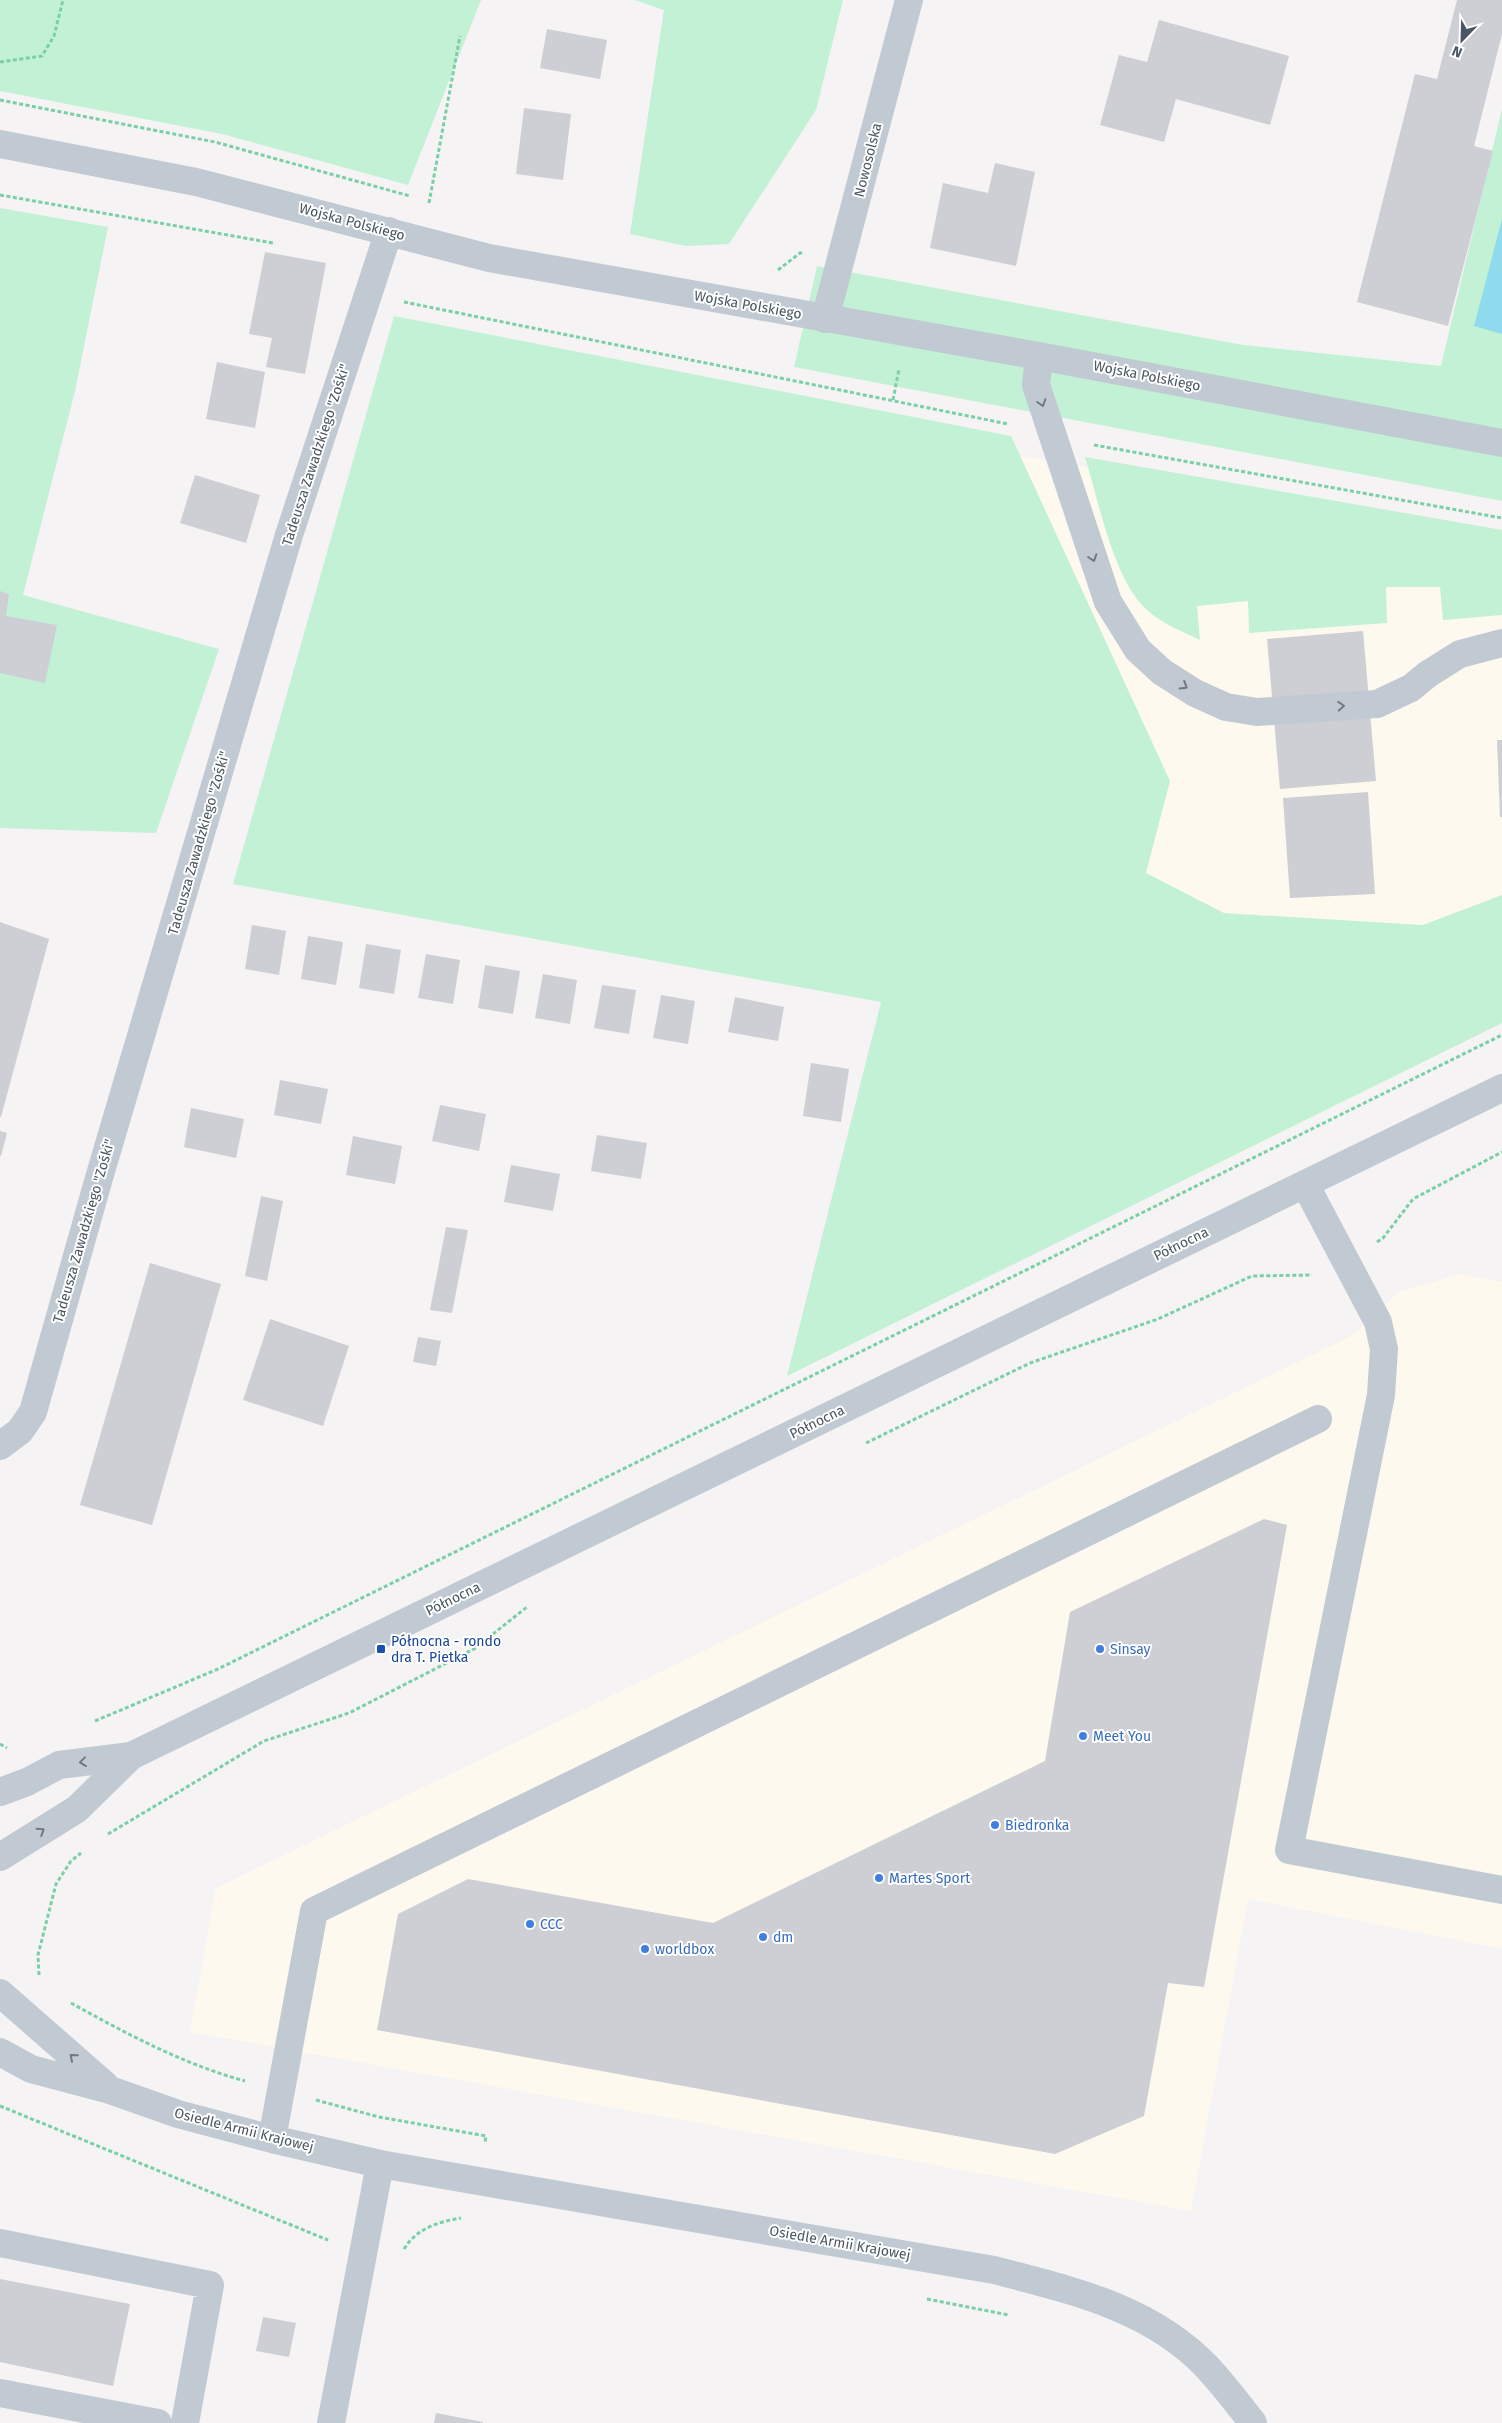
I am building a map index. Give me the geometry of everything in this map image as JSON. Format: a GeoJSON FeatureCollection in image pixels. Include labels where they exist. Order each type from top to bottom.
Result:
{"type":"FeatureCollection","features":[{"type":"Feature","properties":{"kind":"street","name":"Nowosolska"},"geometry":{"type":"LineString","coordinates":[[825,319],[909,0]]}},
{"type":"Feature","properties":{"kind":"street","name":"Wojska Polskiego"},"geometry":{"type":"LineString","coordinates":[[0,144],[196,182],[489,258],[1039,356],[1502,443]]}},
{"type":"Feature","properties":{"kind":"street","name":"Tadeusza Zawadzkiego \"Zośki\""},"geometry":{"type":"LineString","coordinates":[[0,1446],[20,1431],[33,1412],[99,1178],[289,535],[390,231]]}},
{"type":"Feature","properties":{"kind":"street"},"geometry":{"type":"LineString","coordinates":[[1039,356],[1036,385],[1108,602],[1122,628],[1138,650],[1162,672],[1202,696],[1226,707],[1257,712],[1377,704],[1411,688],[1428,674],[1460,654],[1502,643]]}},
{"type":"Feature","properties":{"kind":"street","name":"Północna"},"geometry":{"type":"LineString","coordinates":[[131,1756],[1502,1088]]}},
{"type":"Feature","properties":{"kind":"street"},"geometry":{"type":"LineString","coordinates":[[1305,1184],[1378,1322],[1384,1349],[1380,1395],[1288,1850],[1502,1890]]}},
{"type":"Feature","properties":{"kind":"street"},"geometry":{"type":"LineString","coordinates":[[272,2139],[314,1911],[1318,1419]]}},
{"type":"Feature","properties":{"kind":"street"},"geometry":{"type":"LineString","coordinates":[[0,1792],[27,1782],[59,1765],[131,1756]]}},
{"type":"Feature","properties":{"kind":"street"},"geometry":{"type":"LineString","coordinates":[[0,1858],[77,1809],[131,1756]]}},
{"type":"Feature","properties":{"kind":"street","name":"Osiedle Armii Krajowej"},"geometry":{"type":"LineString","coordinates":[[0,1993],[110,2090]]}},
{"type":"Feature","properties":{"kind":"street","name":"Osiedle Armii Krajowej"},"geometry":{"type":"LineString","coordinates":[[0,2052],[31,2069],[110,2090],[178,2114],[272,2139],[380,2164],[994,2270],[1084,2294],[1147,2321],[1180,2344],[1206,2366],[1253,2423]]}},
{"type":"Feature","properties":{"kind":"street"},"geometry":{"type":"LineString","coordinates":[[332,2423],[380,2164]]}},
{"type":"Feature","properties":{"kind":"street"},"geometry":{"type":"LineString","coordinates":[[0,2243],[210,2285],[185,2423]]}},
{"type":"Feature","properties":{"kind":"street"},"geometry":{"type":"LineString","coordinates":[[0,2393],[158,2423]]}},
{"type":"Feature","properties":{"kind":"path"},"geometry":{"type":"LineString","coordinates":[[0,62],[42,56],[54,36],[63,0]]}},
{"type":"Feature","properties":{"kind":"path"},"geometry":{"type":"LineString","coordinates":[[422,240],[460,36]]}},
{"type":"Feature","properties":{"kind":"path"},"geometry":{"type":"LineString","coordinates":[[0,100],[215,142],[438,204]]}},
{"type":"Feature","properties":{"kind":"path"},"geometry":{"type":"LineString","coordinates":[[0,194],[281,245]]}},
{"type":"Feature","properties":{"kind":"path"},"geometry":{"type":"LineString","coordinates":[[768,269],[778,270],[800,252],[808,254]]}},
{"type":"Feature","properties":{"kind":"path"},"geometry":{"type":"LineString","coordinates":[[369,295],[995,420],[1054,438],[1502,518]]}},
{"type":"Feature","properties":{"kind":"path"},"geometry":{"type":"LineString","coordinates":[[893,400],[900,364]]}},
{"type":"Feature","properties":{"kind":"path"},"geometry":{"type":"LineString","coordinates":[[91,1722],[227,1664],[1502,1035]]}},
{"type":"Feature","properties":{"kind":"path"},"geometry":{"type":"LineString","coordinates":[[860,1446],[1030,1363],[1158,1319],[1252,1276],[1316,1275],[1383,1238],[1413,1199],[1502,1152]]}},
{"type":"Feature","properties":{"kind":"path"},"geometry":{"type":"LineString","coordinates":[[102,1838],[264,1741],[349,1713],[474,1649],[528,1607]]}},
{"type":"Feature","properties":{"kind":"path"},"geometry":{"type":"LineString","coordinates":[[0,1744],[9,1749]]}},
{"type":"Feature","properties":{"kind":"path"},"geometry":{"type":"LineString","coordinates":[[39,1978],[38,1955],[56,1884],[72,1862],[86,1849]]}},
{"type":"Feature","properties":{"kind":"path"},"geometry":{"type":"LineString","coordinates":[[0,2106],[363,2253],[398,2258],[411,2238],[434,2223],[463,2217]]}},
{"type":"Feature","properties":{"kind":"path"},"geometry":{"type":"LineString","coordinates":[[926,2299],[1013,2316]]}},
{"type":"Feature","properties":{"kind":"shaded area"},"geometry":{"type":"Polygon","coordinates":[[[985,449],[1502,543],[1502,972],[1131,961],[985,449]]]}},
{"type":"Feature","properties":{"kind":"shaded area"},"geometry":{"type":"Polygon","coordinates":[[[1461,1274],[1502,1282],[1502,1949],[1248,1899],[1191,2211],[190,2032],[216,1888],[1351,1336],[1398,1292],[1461,1274]]]}},
{"type":"Feature","properties":{"kind":"green space"},"geometry":{"type":"Polygon","coordinates":[[[0,0],[481,0],[408,185],[222,134],[0,91],[0,0]]]}},
{"type":"Feature","properties":{"kind":"green space"},"geometry":{"type":"Polygon","coordinates":[[[635,0],[843,0],[816,110],[729,244],[686,246],[630,234],[664,10],[635,0]]]}},
{"type":"Feature","properties":{"kind":"green space"},"geometry":{"type":"Polygon","coordinates":[[[1502,109],[1502,501],[794,367],[817,266],[1243,345],[1441,366],[1502,109]]]}},
{"type":"Feature","properties":{"kind":"green space"},"geometry":{"type":"Polygon","coordinates":[[[0,208],[108,227],[75,391],[23,595],[219,649],[156,833],[0,828],[0,208]]]}},
{"type":"Feature","properties":{"kind":"green space"},"geometry":{"type":"Polygon","coordinates":[[[394,316],[1011,436],[1170,781],[1146,873],[1224,913],[1423,925],[1502,895],[1502,1023],[787,1376],[881,1002],[233,884],[394,316]]]}},
{"type":"Feature","properties":{"kind":"green space"},"geometry":{"type":"Polygon","coordinates":[[[1085,457],[1502,530],[1502,615],[1443,620],[1440,587],[1386,587],[1387,623],[1249,633],[1248,601],[1197,606],[1200,640],[1168,625],[1147,610],[1131,590],[1122,573],[1107,534],[1085,457]]]}},
{"type":"Feature","properties":{"kind":"water"},"geometry":{"type":"Polygon","coordinates":[[[1502,219],[1502,334],[1474,326],[1502,219]]]}},
{"type":"Feature","properties":{"kind":"building"},"geometry":{"type":"Polygon","coordinates":[[[1457,0],[1502,0],[1502,34],[1474,146],[1493,151],[1448,326],[1357,302],[1415,74],[1437,79],[1457,0]]]}},
{"type":"Feature","properties":{"kind":"building"},"geometry":{"type":"Polygon","coordinates":[[[1159,20],[1289,56],[1270,125],[1176,99],[1164,142],[1100,125],[1119,55],[1147,62],[1159,20]]]}},
{"type":"Feature","properties":{"kind":"building"},"geometry":{"type":"Polygon","coordinates":[[[547,29],[607,40],[600,79],[540,68],[547,29]]]}},
{"type":"Feature","properties":{"kind":"building"},"geometry":{"type":"Polygon","coordinates":[[[524,108],[571,114],[563,180],[516,174],[524,108]]]}},
{"type":"Feature","properties":{"kind":"building"},"geometry":{"type":"Polygon","coordinates":[[[995,163],[1035,172],[1016,266],[930,248],[943,183],[988,193],[995,163]]]}},
{"type":"Feature","properties":{"kind":"building"},"geometry":{"type":"Polygon","coordinates":[[[265,252],[326,263],[305,374],[266,367],[272,338],[249,334],[265,252]]]}},
{"type":"Feature","properties":{"kind":"building"},"geometry":{"type":"Polygon","coordinates":[[[217,362],[265,372],[255,428],[206,419],[217,362]]]}},
{"type":"Feature","properties":{"kind":"building"},"geometry":{"type":"Polygon","coordinates":[[[195,475],[260,495],[246,543],[180,523],[195,475]]]}},
{"type":"Feature","properties":{"kind":"building"},"geometry":{"type":"Polygon","coordinates":[[[0,591],[9,594],[6,616],[57,625],[45,683],[0,673],[0,591]]]}},
{"type":"Feature","properties":{"kind":"building"},"geometry":{"type":"Polygon","coordinates":[[[1363,631],[1376,781],[1280,789],[1267,639],[1363,631]]]}},
{"type":"Feature","properties":{"kind":"building"},"geometry":{"type":"Polygon","coordinates":[[[1497,740],[1502,740],[1502,817],[1500,817],[1497,740]]]}},
{"type":"Feature","properties":{"kind":"building"},"geometry":{"type":"Polygon","coordinates":[[[1368,792],[1375,894],[1290,898],[1283,798],[1368,792]]]}},
{"type":"Feature","properties":{"kind":"building"},"geometry":{"type":"Polygon","coordinates":[[[0,922],[49,939],[1,1117],[0,1117],[0,922]]]}},
{"type":"Feature","properties":{"kind":"building"},"geometry":{"type":"Polygon","coordinates":[[[252,925],[286,931],[279,975],[245,969],[252,925]]]}},
{"type":"Feature","properties":{"kind":"building"},"geometry":{"type":"Polygon","coordinates":[[[308,936],[343,942],[336,985],[301,979],[308,936]]]}},
{"type":"Feature","properties":{"kind":"building"},"geometry":{"type":"Polygon","coordinates":[[[366,944],[401,950],[394,994],[359,988],[366,944]]]}},
{"type":"Feature","properties":{"kind":"building"},"geometry":{"type":"Polygon","coordinates":[[[426,954],[460,960],[453,1004],[418,998],[426,954]]]}},
{"type":"Feature","properties":{"kind":"building"},"geometry":{"type":"Polygon","coordinates":[[[485,965],[520,971],[513,1014],[478,1008],[485,965]]]}},
{"type":"Feature","properties":{"kind":"building"},"geometry":{"type":"Polygon","coordinates":[[[543,974],[577,980],[570,1024],[535,1018],[543,974]]]}},
{"type":"Feature","properties":{"kind":"building"},"geometry":{"type":"Polygon","coordinates":[[[602,985],[636,990],[629,1034],[594,1028],[602,985]]]}},
{"type":"Feature","properties":{"kind":"building"},"geometry":{"type":"Polygon","coordinates":[[[661,995],[695,1001],[688,1044],[653,1038],[661,995]]]}},
{"type":"Feature","properties":{"kind":"building"},"geometry":{"type":"Polygon","coordinates":[[[735,997],[784,1007],[778,1041],[728,1032],[735,997]]]}},
{"type":"Feature","properties":{"kind":"building"},"geometry":{"type":"Polygon","coordinates":[[[811,1063],[849,1069],[841,1122],[803,1116],[811,1063]]]}},
{"type":"Feature","properties":{"kind":"building"},"geometry":{"type":"Polygon","coordinates":[[[280,1080],[328,1089],[321,1124],[274,1115],[280,1080]]]}},
{"type":"Feature","properties":{"kind":"building"},"geometry":{"type":"Polygon","coordinates":[[[440,1105],[486,1114],[479,1151],[432,1141],[440,1105]]]}},
{"type":"Feature","properties":{"kind":"building"},"geometry":{"type":"Polygon","coordinates":[[[191,1108],[244,1119],[236,1158],[184,1147],[191,1108]]]}},
{"type":"Feature","properties":{"kind":"building"},"geometry":{"type":"Polygon","coordinates":[[[0,1131],[7,1133],[1,1156],[0,1156],[0,1131]]]}},
{"type":"Feature","properties":{"kind":"building"},"geometry":{"type":"Polygon","coordinates":[[[597,1135],[647,1143],[641,1179],[591,1171],[597,1135]]]}},
{"type":"Feature","properties":{"kind":"building"},"geometry":{"type":"Polygon","coordinates":[[[353,1136],[402,1146],[395,1184],[346,1175],[353,1136]]]}},
{"type":"Feature","properties":{"kind":"building"},"geometry":{"type":"Polygon","coordinates":[[[511,1165],[560,1174],[553,1211],[504,1202],[511,1165]]]}},
{"type":"Feature","properties":{"kind":"building"},"geometry":{"type":"Polygon","coordinates":[[[261,1196],[283,1201],[267,1281],[245,1276],[261,1196]]]}},
{"type":"Feature","properties":{"kind":"building"},"geometry":{"type":"Polygon","coordinates":[[[446,1227],[468,1230],[452,1313],[430,1310],[446,1227]]]}},
{"type":"Feature","properties":{"kind":"building"},"geometry":{"type":"Polygon","coordinates":[[[150,1263],[221,1284],[152,1525],[80,1505],[150,1263]]]}},
{"type":"Feature","properties":{"kind":"building"},"geometry":{"type":"Polygon","coordinates":[[[270,1319],[349,1346],[323,1426],[243,1400],[270,1319]]]}},
{"type":"Feature","properties":{"kind":"building"},"geometry":{"type":"Polygon","coordinates":[[[418,1337],[441,1341],[436,1366],[413,1362],[418,1337]]]}},
{"type":"Feature","properties":{"kind":"building"},"geometry":{"type":"Polygon","coordinates":[[[1264,1519],[1287,1525],[1204,1987],[1168,1983],[1144,2116],[1055,2154],[377,2030],[398,1914],[468,1879],[713,1923],[1045,1761],[1070,1612],[1264,1519]]]}},
{"type":"Feature","properties":{"kind":"building"},"geometry":{"type":"Polygon","coordinates":[[[0,2279],[130,2304],[113,2386],[0,2362],[0,2279]]]}},
{"type":"Feature","properties":{"kind":"building"},"geometry":{"type":"Polygon","coordinates":[[[263,2317],[296,2323],[289,2357],[256,2351],[263,2317]]]}},
{"type":"Feature","properties":{"kind":"building"},"geometry":{"type":"Polygon","coordinates":[[[436,2413],[483,2422],[483,2423],[434,2423],[436,2413]]]}},
{"type":"Feature","properties":{"kind":"place","name":"Północna - rondo dra T. Pietka"},"geometry":{"type":"Point","coordinates":[381,1649]}},
{"type":"Feature","properties":{"kind":"place","name":"Sinsay"},"geometry":{"type":"Point","coordinates":[1100,1649]}},
{"type":"Feature","properties":{"kind":"place","name":"Meet You"},"geometry":{"type":"Point","coordinates":[1083,1736]}},
{"type":"Feature","properties":{"kind":"place","name":"Biedronka"},"geometry":{"type":"Point","coordinates":[995,1825]}},
{"type":"Feature","properties":{"kind":"place","name":"Martes Sport"},"geometry":{"type":"Point","coordinates":[879,1878]}},
{"type":"Feature","properties":{"kind":"place","name":"CCC"},"geometry":{"type":"Point","coordinates":[530,1924]}},
{"type":"Feature","properties":{"kind":"place","name":"dm"},"geometry":{"type":"Point","coordinates":[763,1937]}},
{"type":"Feature","properties":{"kind":"place","name":"worldbox"},"geometry":{"type":"Point","coordinates":[645,1949]}}]}
